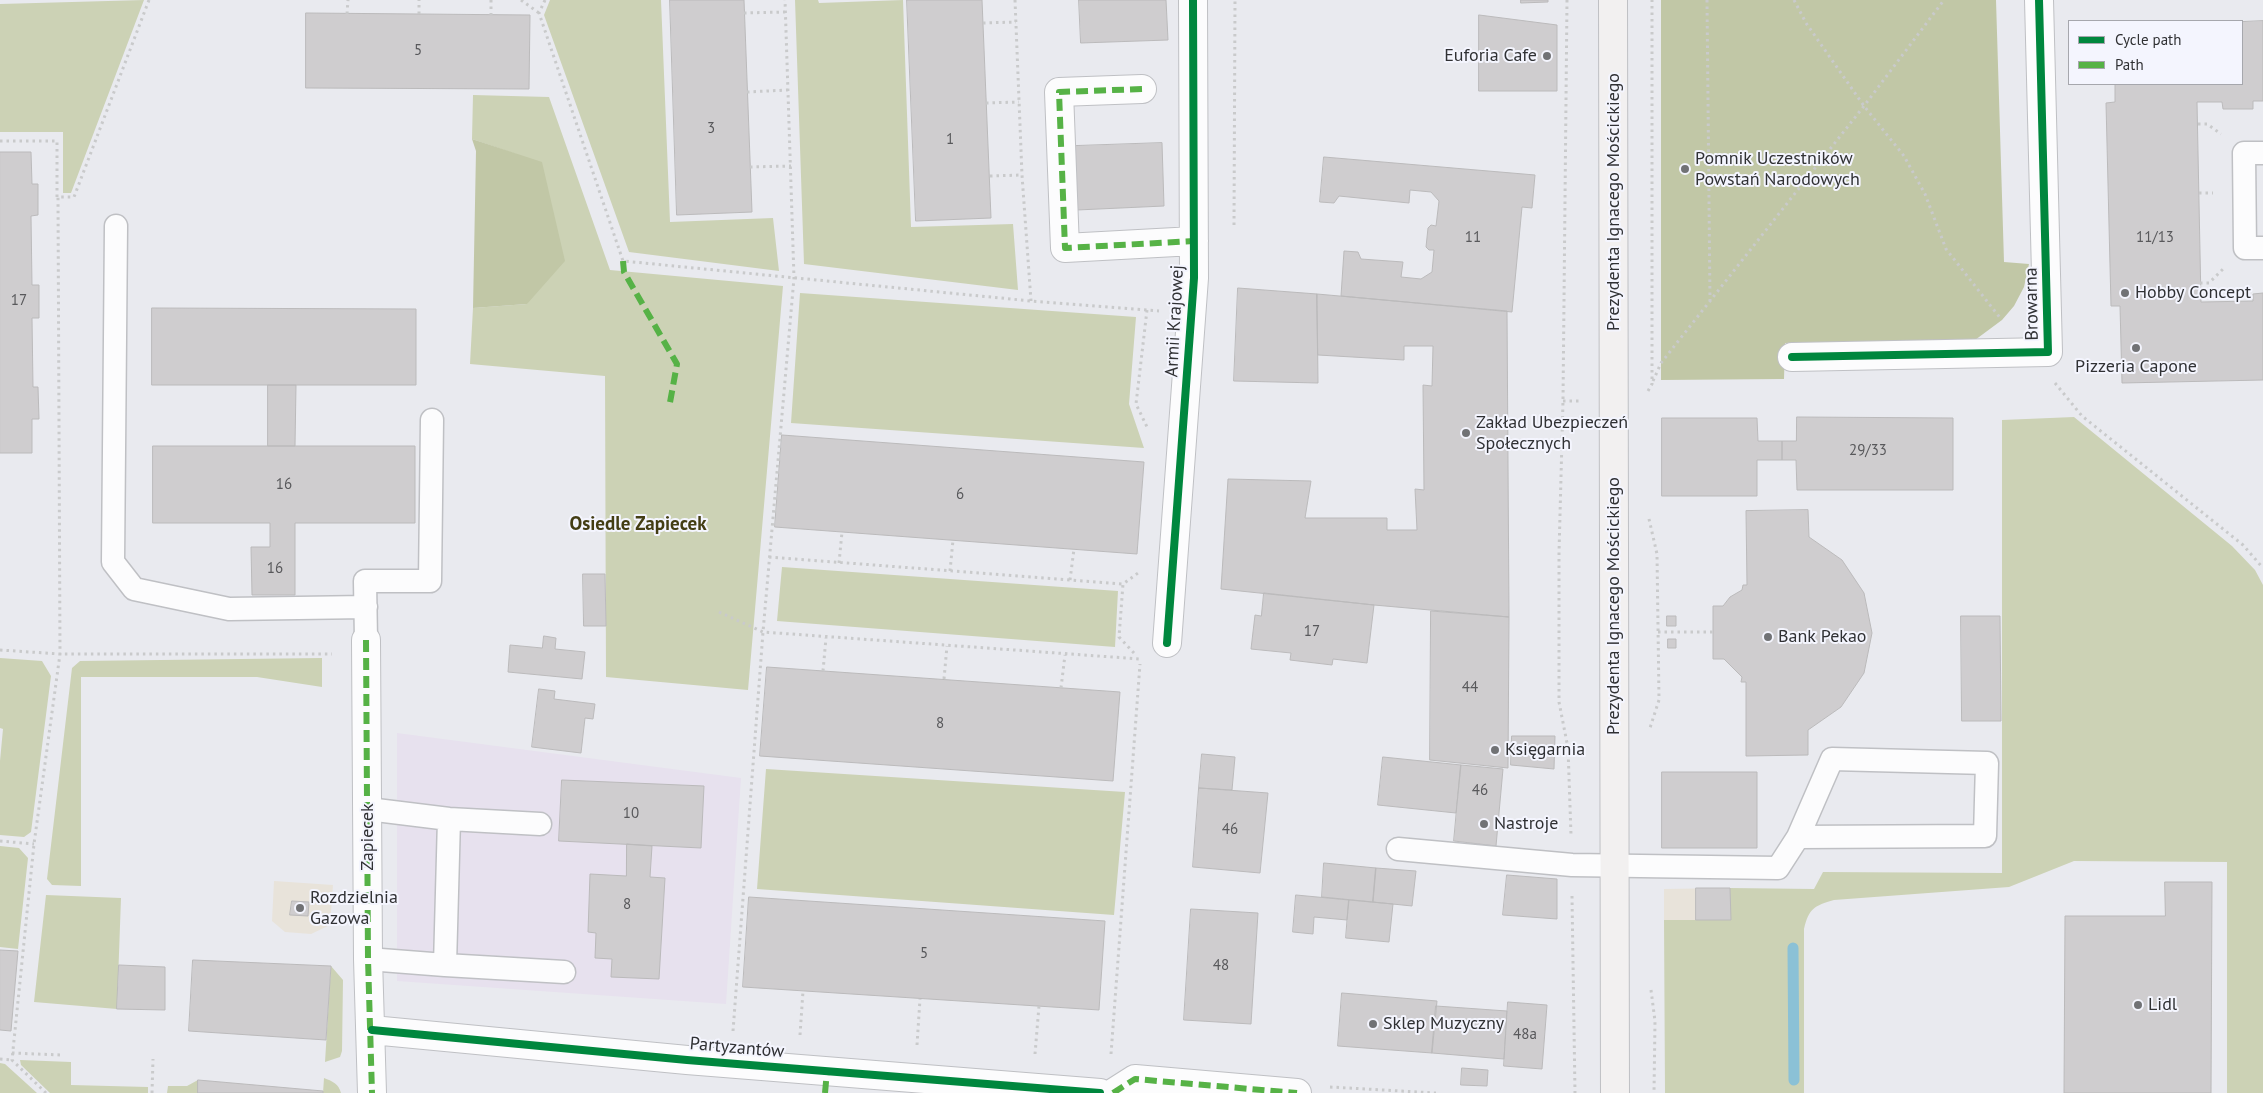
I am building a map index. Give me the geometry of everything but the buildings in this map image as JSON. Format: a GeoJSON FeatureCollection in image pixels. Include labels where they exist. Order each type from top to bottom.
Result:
{"type":"FeatureCollection","features":[{"type":"Feature","properties":{"kind":"main road","name":"Prezydenta Ignacego Mościckiego"},"geometry":{"type":"LineString","coordinates":[[1613,0],[1615,1093]]}},
{"type":"Feature","properties":{"kind":"street","name":"Armii Krajowej"},"geometry":{"type":"LineString","coordinates":[[1167,643],[1194,278],[1192,0]]}},
{"type":"Feature","properties":{"kind":"street","name":"Browarna"},"geometry":{"type":"LineString","coordinates":[[1792,357],[2048,352],[2040,0]]}},
{"type":"Feature","properties":{"kind":"street"},"geometry":{"type":"LineString","coordinates":[[1142,89],[1060,92],[1065,248],[1194,241]]}},
{"type":"Feature","properties":{"kind":"street","name":"Zapiecek"},"geometry":{"type":"LineString","coordinates":[[367,647],[368,959],[372,1030],[372,1093]]}},
{"type":"Feature","properties":{"kind":"street","name":"Partyzantów"},"geometry":{"type":"LineString","coordinates":[[372,1030],[826,1082],[1100,1093]]}},
{"type":"Feature","properties":{"kind":"street"},"geometry":{"type":"LineString","coordinates":[[1113,1093],[1135,1079],[1309,1090]]}},
{"type":"Feature","properties":{"kind":"lane"},"geometry":{"type":"LineString","coordinates":[[2263,153],[2244,153],[2245,248],[2263,248]]}},
{"type":"Feature","properties":{"kind":"lane"},"geometry":{"type":"LineString","coordinates":[[116,226],[113,562],[134,589],[229,609],[366,607]]}},
{"type":"Feature","properties":{"kind":"lane"},"geometry":{"type":"LineString","coordinates":[[367,647],[366,581],[430,581],[432,420]]}},
{"type":"Feature","properties":{"kind":"lane"},"geometry":{"type":"LineString","coordinates":[[1398,849],[1572,865],[1778,868],[1798,837],[1832,759],[1987,763],[1986,836],[1798,837]]}},
{"type":"Feature","properties":{"kind":"lane"},"geometry":{"type":"LineString","coordinates":[[368,809],[449,819],[540,824]]}},
{"type":"Feature","properties":{"kind":"lane"},"geometry":{"type":"LineString","coordinates":[[445,965],[449,819]]}},
{"type":"Feature","properties":{"kind":"lane"},"geometry":{"type":"LineString","coordinates":[[368,959],[397,963],[564,972]]}},
{"type":"Feature","properties":{"kind":"path"},"geometry":{"type":"LineString","coordinates":[[58,201],[58,197],[74,197],[149,0]]}},
{"type":"Feature","properties":{"kind":"path"},"geometry":{"type":"LineString","coordinates":[[347,14],[348,0]]}},
{"type":"Feature","properties":{"kind":"path"},"geometry":{"type":"LineString","coordinates":[[419,14],[420,0]]}},
{"type":"Feature","properties":{"kind":"path"},"geometry":{"type":"LineString","coordinates":[[491,0],[491,14]]}},
{"type":"Feature","properties":{"kind":"path"},"geometry":{"type":"LineString","coordinates":[[521,0],[539,13],[623,261],[1031,301],[1166,312]]}},
{"type":"Feature","properties":{"kind":"path"},"geometry":{"type":"LineString","coordinates":[[539,13],[545,0]]}},
{"type":"Feature","properties":{"kind":"path"},"geometry":{"type":"LineString","coordinates":[[733,1032],[769,557],[794,278],[785,0]]}},
{"type":"Feature","properties":{"kind":"path"},"geometry":{"type":"LineString","coordinates":[[1015,0],[1022,175],[1031,301]]}},
{"type":"Feature","properties":{"kind":"path"},"geometry":{"type":"LineString","coordinates":[[1234,226],[1235,0]]}},
{"type":"Feature","properties":{"kind":"path"},"geometry":{"type":"LineString","coordinates":[[1567,0],[1563,401],[1559,554],[1559,702],[1568,748],[1576,1093]]}},
{"type":"Feature","properties":{"kind":"path"},"geometry":{"type":"LineString","coordinates":[[1652,0],[1652,384]]}},
{"type":"Feature","properties":{"kind":"path"},"geometry":{"type":"LineString","coordinates":[[1706,0],[1710,301]]}},
{"type":"Feature","properties":{"kind":"path"},"geometry":{"type":"LineString","coordinates":[[1647,392],[1662,363],[1864,106],[1944,0]]}},
{"type":"Feature","properties":{"kind":"path"},"geometry":{"type":"LineString","coordinates":[[744,13],[785,12]]}},
{"type":"Feature","properties":{"kind":"path"},"geometry":{"type":"LineString","coordinates":[[983,23],[1016,22]]}},
{"type":"Feature","properties":{"kind":"path"},"geometry":{"type":"LineString","coordinates":[[747,92],[788,90]]}},
{"type":"Feature","properties":{"kind":"path"},"geometry":{"type":"LineString","coordinates":[[986,104],[1019,102]]}},
{"type":"Feature","properties":{"kind":"path"},"geometry":{"type":"LineString","coordinates":[[2198,124],[2207,124],[2229,140]]}},
{"type":"Feature","properties":{"kind":"path"},"geometry":{"type":"LineString","coordinates":[[0,141],[57,141],[58,201],[60,654],[34,844],[12,1060]]}},
{"type":"Feature","properties":{"kind":"path"},"geometry":{"type":"LineString","coordinates":[[750,167],[791,166]]}},
{"type":"Feature","properties":{"kind":"path"},"geometry":{"type":"LineString","coordinates":[[990,176],[1022,175]]}},
{"type":"Feature","properties":{"kind":"path"},"geometry":{"type":"LineString","coordinates":[[2200,283],[2209,283],[2226,267]]}},
{"type":"Feature","properties":{"kind":"path"},"geometry":{"type":"LineString","coordinates":[[1147,310],[1136,404],[1151,435]]}},
{"type":"Feature","properties":{"kind":"path"},"geometry":{"type":"LineString","coordinates":[[1648,513],[1657,554],[1658,632],[1658,700],[1649,730]]}},
{"type":"Feature","properties":{"kind":"path"},"geometry":{"type":"LineString","coordinates":[[839,563],[842,532]]}},
{"type":"Feature","properties":{"kind":"path"},"geometry":{"type":"LineString","coordinates":[[950,571],[953,540]]}},
{"type":"Feature","properties":{"kind":"path"},"geometry":{"type":"LineString","coordinates":[[1070,580],[1074,549]]}},
{"type":"Feature","properties":{"kind":"path"},"geometry":{"type":"LineString","coordinates":[[769,557],[1123,584],[1137,576],[1140,567]]}},
{"type":"Feature","properties":{"kind":"path"},"geometry":{"type":"LineString","coordinates":[[1110,1063],[1140,660],[1119,637],[1123,584]]}},
{"type":"Feature","properties":{"kind":"path"},"geometry":{"type":"LineString","coordinates":[[719,612],[763,632],[1140,660]]}},
{"type":"Feature","properties":{"kind":"path"},"geometry":{"type":"LineString","coordinates":[[1658,632],[1713,632]]}},
{"type":"Feature","properties":{"kind":"path"},"geometry":{"type":"LineString","coordinates":[[823,671],[826,638]]}},
{"type":"Feature","properties":{"kind":"path"},"geometry":{"type":"LineString","coordinates":[[944,680],[947,646]]}},
{"type":"Feature","properties":{"kind":"path"},"geometry":{"type":"LineString","coordinates":[[0,650],[60,654],[367,647]]}},
{"type":"Feature","properties":{"kind":"path"},"geometry":{"type":"LineString","coordinates":[[1061,688],[1065,654]]}},
{"type":"Feature","properties":{"kind":"path"},"geometry":{"type":"LineString","coordinates":[[0,841],[34,844]]}},
{"type":"Feature","properties":{"kind":"path"},"geometry":{"type":"LineString","coordinates":[[1650,983],[1655,1021],[1654,1093]]}},
{"type":"Feature","properties":{"kind":"path"},"geometry":{"type":"LineString","coordinates":[[800,1039],[803,991]]}},
{"type":"Feature","properties":{"kind":"path"},"geometry":{"type":"LineString","coordinates":[[916,1048],[920,999]]}},
{"type":"Feature","properties":{"kind":"path"},"geometry":{"type":"LineString","coordinates":[[1034,1058],[1039,1006]]}},
{"type":"Feature","properties":{"kind":"path"},"geometry":{"type":"LineString","coordinates":[[12,1053],[61,1055]]}},
{"type":"Feature","properties":{"kind":"path"},"geometry":{"type":"LineString","coordinates":[[152,1093],[153,1059]]}},
{"type":"Feature","properties":{"kind":"path"},"geometry":{"type":"LineString","coordinates":[[0,1060],[12,1060],[46,1093]]}},
{"type":"Feature","properties":{"kind":"path"},"geometry":{"type":"LineString","coordinates":[[1309,1090],[1436,1093]]}},
{"type":"Feature","properties":{"kind":"shaded area"},"geometry":{"type":"Polygon","coordinates":[[[397,733],[741,778],[726,1004],[397,981],[397,733]]]}},
{"type":"Feature","properties":{"kind":"shaded area"},"geometry":{"type":"Polygon","coordinates":[[[274,881],[333,885],[330,925],[311,934],[285,932],[272,921],[274,881]]]}},
{"type":"Feature","properties":{"kind":"shaded area"},"geometry":{"type":"Polygon","coordinates":[[[1730,888],[1731,920],[1664,920],[1664,889],[1730,888]]]}},
{"type":"Feature","properties":{"kind":"green space"},"geometry":{"type":"Polygon","coordinates":[[[144,0],[71,193],[63,193],[63,132],[0,132],[0,4],[144,0]]]}},
{"type":"Feature","properties":{"kind":"green space"},"geometry":{"type":"Polygon","coordinates":[[[550,0],[661,0],[670,222],[773,218],[779,271],[629,252],[544,15],[550,0]]]}},
{"type":"Feature","properties":{"kind":"green space"},"geometry":{"type":"Polygon","coordinates":[[[795,0],[818,0],[819,3],[903,0],[911,227],[1013,224],[1018,290],[804,264],[795,0]]]}},
{"type":"Feature","properties":{"kind":"green space"},"geometry":{"type":"Polygon","coordinates":[[[1661,0],[1996,0],[2004,262],[2029,264],[2024,287],[2014,306],[2002,320],[1975,340],[1785,343],[1784,379],[1661,380],[1661,0]]]}},
{"type":"Feature","properties":{"kind":"green space"},"geometry":{"type":"Polygon","coordinates":[[[473,95],[549,97],[610,270],[783,286],[748,690],[606,677],[605,376],[470,364],[473,308],[527,304],[542,163],[472,139],[473,95]]]}},
{"type":"Feature","properties":{"kind":"green space"},"geometry":{"type":"Polygon","coordinates":[[[472,139],[542,162],[565,261],[527,304],[473,308],[476,151],[472,139]]]}},
{"type":"Feature","properties":{"kind":"green space"},"geometry":{"type":"Polygon","coordinates":[[[800,293],[1136,317],[1129,404],[1144,448],[791,423],[800,293]]]}},
{"type":"Feature","properties":{"kind":"green space"},"geometry":{"type":"Polygon","coordinates":[[[2074,417],[2232,546],[2255,570],[2263,585],[2263,1093],[2227,1093],[2227,862],[2074,861],[2009,887],[1834,900],[1817,906],[1810,912],[1804,929],[1804,1093],[1665,1093],[1664,920],[1730,920],[1730,888],[1814,889],[1823,872],[2002,873],[2002,420],[2074,417]]]}},
{"type":"Feature","properties":{"kind":"green space"},"geometry":{"type":"Polygon","coordinates":[[[782,567],[1118,591],[1115,647],[777,621],[782,567]]]}},
{"type":"Feature","properties":{"kind":"green space"},"geometry":{"type":"Polygon","coordinates":[[[0,658],[42,661],[51,676],[31,832],[24,837],[0,835],[0,761],[3,729],[0,728],[0,658]]]}},
{"type":"Feature","properties":{"kind":"green space"},"geometry":{"type":"Polygon","coordinates":[[[322,658],[322,687],[257,677],[81,677],[81,886],[52,885],[47,879],[72,668],[80,661],[322,658]]]}},
{"type":"Feature","properties":{"kind":"green space"},"geometry":{"type":"Polygon","coordinates":[[[766,769],[1125,792],[1114,915],[757,889],[766,769]]]}},
{"type":"Feature","properties":{"kind":"green space"},"geometry":{"type":"Polygon","coordinates":[[[0,846],[19,848],[28,858],[18,949],[0,947],[0,846]]]}},
{"type":"Feature","properties":{"kind":"green space"},"geometry":{"type":"Polygon","coordinates":[[[46,895],[121,898],[117,1009],[34,1002],[46,895]]]}},
{"type":"Feature","properties":{"kind":"green space"},"geometry":{"type":"Polygon","coordinates":[[[331,966],[343,980],[342,1051],[340,1057],[325,1062],[331,966]]]}},
{"type":"Feature","properties":{"kind":"green space"},"geometry":{"type":"Polygon","coordinates":[[[20,1060],[71,1062],[71,1085],[148,1087],[148,1093],[50,1093],[21,1065],[20,1060]]]}},
{"type":"Feature","properties":{"kind":"green space"},"geometry":{"type":"Polygon","coordinates":[[[0,1063],[5,1064],[37,1093],[0,1093],[0,1063]]]}},
{"type":"Feature","properties":{"kind":"green space"},"geometry":{"type":"Polygon","coordinates":[[[324,1078],[337,1085],[341,1093],[323,1093],[324,1078]]]}},
{"type":"Feature","properties":{"kind":"green space"},"geometry":{"type":"Polygon","coordinates":[[[198,1080],[198,1093],[167,1093],[168,1086],[187,1086],[198,1080]]]}},
{"type":"Feature","properties":{"kind":"waterway"},"geometry":{"type":"LineString","coordinates":[[1793,948],[1794,1080]]}},
{"type":"Feature","properties":{"kind":"marked path"},"geometry":{"type":"LineString","coordinates":[[1142,89],[1059,92],[1065,248],[1194,241]]}},
{"type":"Feature","properties":{"kind":"marked path"},"geometry":{"type":"LineString","coordinates":[[623,261],[624,272],[677,364],[669,408]]}},
{"type":"Feature","properties":{"kind":"marked path"},"geometry":{"type":"LineString","coordinates":[[366,640],[368,959],[372,1093]]}},
{"type":"Feature","properties":{"kind":"marked path"},"geometry":{"type":"LineString","coordinates":[[825,1093],[827,1071]]}},
{"type":"Feature","properties":{"kind":"marked path"},"geometry":{"type":"LineString","coordinates":[[1113,1093],[1135,1079],[1297,1093]]}},
{"type":"Feature","properties":{"kind":"cycle path"},"geometry":{"type":"LineString","coordinates":[[1167,643],[1194,278],[1193,0]]}},
{"type":"Feature","properties":{"kind":"cycle path"},"geometry":{"type":"LineString","coordinates":[[1792,357],[2048,352],[2039,0]]}},
{"type":"Feature","properties":{"kind":"cycle path"},"geometry":{"type":"LineString","coordinates":[[372,1030],[687,1060],[1100,1093]]}},
{"type":"Feature","properties":{"kind":"place","name":"Euforia Cafe"},"geometry":{"type":"Point","coordinates":[1547,56]}},
{"type":"Feature","properties":{"kind":"place","name":"Pomnik Uczestników Powstań Narodowych"},"geometry":{"type":"Point","coordinates":[1685,169]}},
{"type":"Feature","properties":{"kind":"place","name":"Hobby Concept"},"geometry":{"type":"Point","coordinates":[2125,293]}},
{"type":"Feature","properties":{"kind":"place","name":"Pizzeria Capone"},"geometry":{"type":"Point","coordinates":[2136,348]}},
{"type":"Feature","properties":{"kind":"place","name":"Zakład Ubezpieczeń Społecznych"},"geometry":{"type":"Point","coordinates":[1466,433]}},
{"type":"Feature","properties":{"kind":"place","name":"Bank Pekao"},"geometry":{"type":"Point","coordinates":[1768,637]}},
{"type":"Feature","properties":{"kind":"place","name":"Księgarnia"},"geometry":{"type":"Point","coordinates":[1495,750]}},
{"type":"Feature","properties":{"kind":"place","name":"Nastroje"},"geometry":{"type":"Point","coordinates":[1484,824]}},
{"type":"Feature","properties":{"kind":"place","name":"Rozdzielnia Gazowa"},"geometry":{"type":"Point","coordinates":[300,908]}},
{"type":"Feature","properties":{"kind":"place","name":"Lidl"},"geometry":{"type":"Point","coordinates":[2138,1005]}},
{"type":"Feature","properties":{"kind":"place","name":"Sklep Muzyczny"},"geometry":{"type":"Point","coordinates":[1373,1024]}},
{"type":"Feature","properties":{"kind":"district","name":"Osiedle Zapiecek"},"geometry":{"type":"Point","coordinates":[638,525]}}]}
